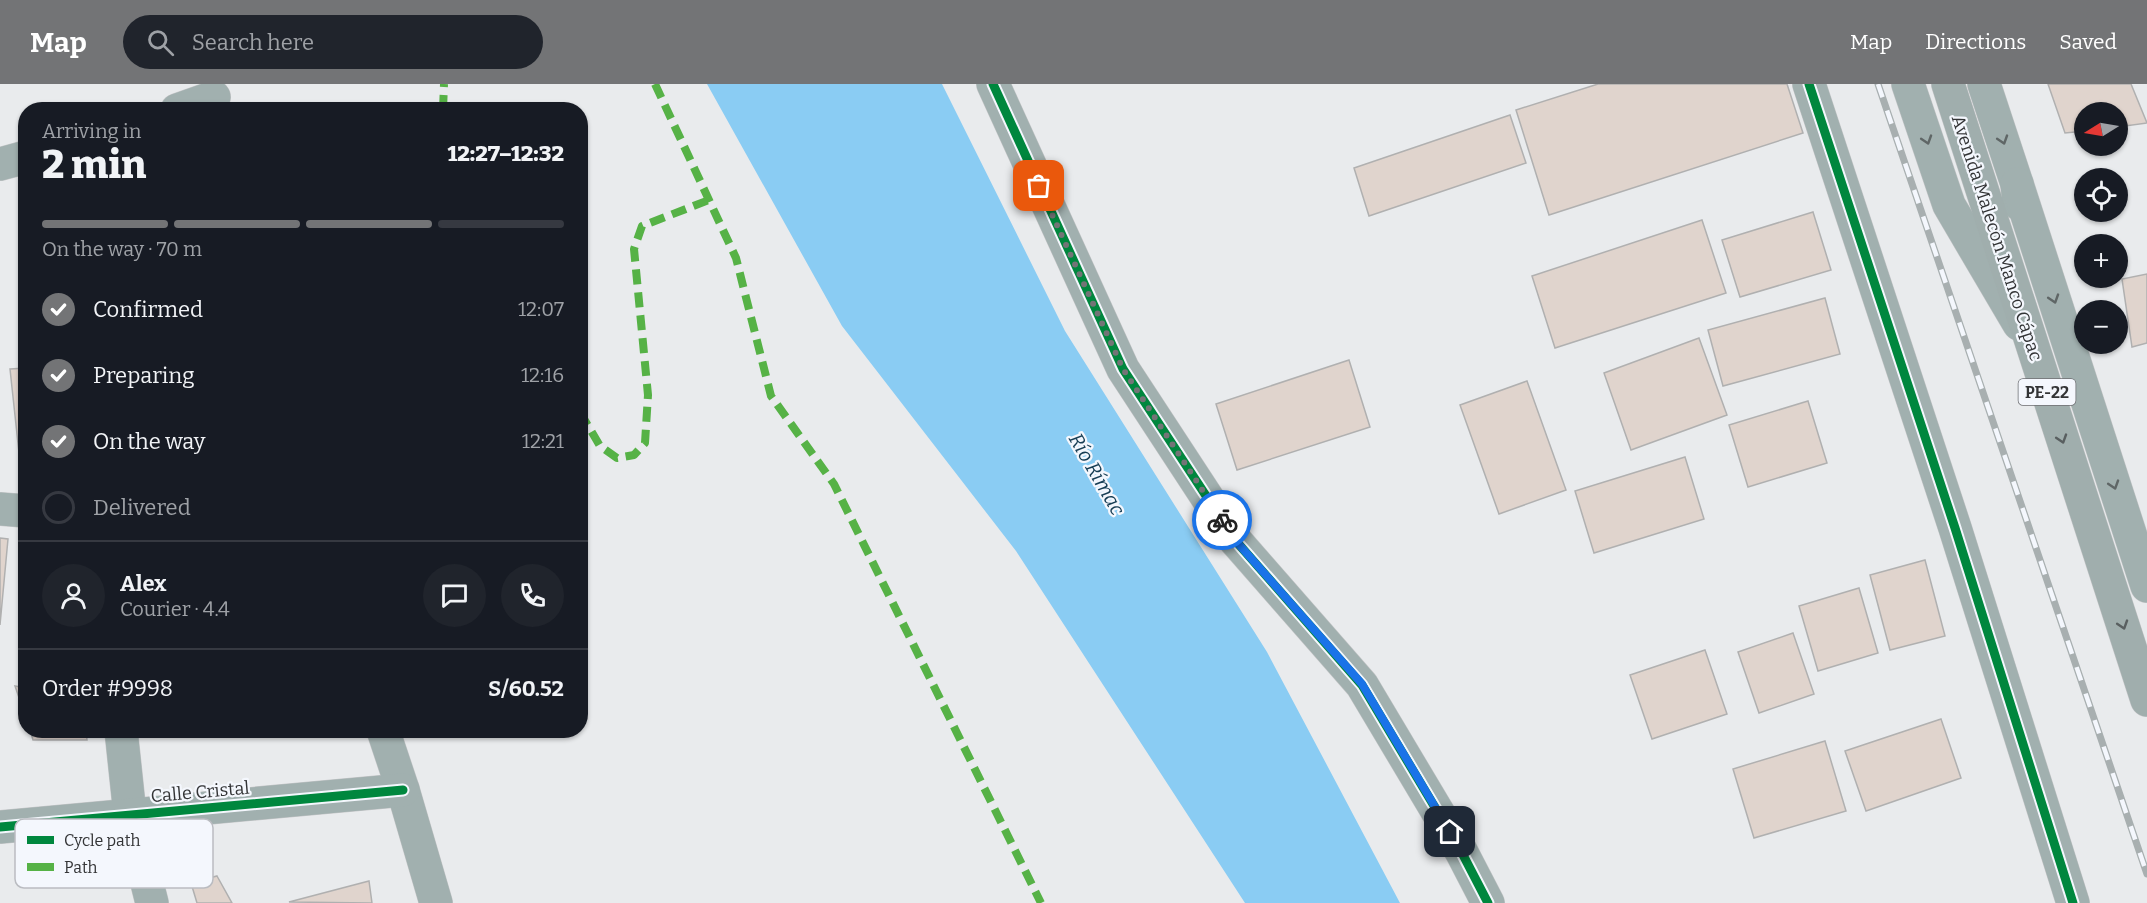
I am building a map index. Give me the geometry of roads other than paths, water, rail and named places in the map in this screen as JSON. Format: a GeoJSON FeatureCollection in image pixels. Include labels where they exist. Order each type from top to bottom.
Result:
{"type":"FeatureCollection","features":[{"type":"Feature","properties":{"kind":"highway","name":"Avenida Malecón Manco Cápac"},"geometry":{"type":"LineString","coordinates":[[1948,84],[2147,700]]}},
{"type":"Feature","properties":{"kind":"street"},"geometry":{"type":"LineString","coordinates":[[993,84],[1123,369],[1235,540],[1362,684],[1461,851],[1488,903]]}},
{"type":"Feature","properties":{"kind":"street"},"geometry":{"type":"LineString","coordinates":[[1809,84],[1955,528],[2073,903]]}},
{"type":"Feature","properties":{"kind":"street"},"geometry":{"type":"LineString","coordinates":[[1908,84],[1948,205],[2032,346]]}},
{"type":"Feature","properties":{"kind":"street"},"geometry":{"type":"LineString","coordinates":[[1984,84],[2147,586]]}},
{"type":"Feature","properties":{"kind":"street"},"geometry":{"type":"LineString","coordinates":[[200,102],[214,97]]}},
{"type":"Feature","properties":{"kind":"street"},"geometry":{"type":"LineString","coordinates":[[0,164],[18,159]]}},
{"type":"Feature","properties":{"kind":"street"},"geometry":{"type":"LineString","coordinates":[[2017,184],[2032,346]]}},
{"type":"Feature","properties":{"kind":"street"},"geometry":{"type":"LineString","coordinates":[[0,509],[18,510]]}},
{"type":"Feature","properties":{"kind":"street"},"geometry":{"type":"LineString","coordinates":[[122,738],[131,819]]}},
{"type":"Feature","properties":{"kind":"street"},"geometry":{"type":"LineString","coordinates":[[386,738],[436,903]]}},
{"type":"Feature","properties":{"kind":"street","name":"Calle Cristal"},"geometry":{"type":"LineString","coordinates":[[87,819],[403,790]]}},
{"type":"Feature","properties":{"kind":"street","name":"Calle Cristal"},"geometry":{"type":"LineString","coordinates":[[0,827],[15,826]]}},
{"type":"Feature","properties":{"kind":"street"},"geometry":{"type":"LineString","coordinates":[[148,888],[152,903]]}},
{"type":"Feature","properties":{"kind":"water","name":"Río Rímac"},"geometry":{"type":"Polygon","coordinates":[[[707,84],[942,84],[1065,331],[1267,652],[1400,903],[1245,903],[1016,551],[842,326],[707,84]]]}},
{"type":"Feature","properties":{"kind":"railway"},"geometry":{"type":"LineString","coordinates":[[1878,84],[2147,874]]}}]}
